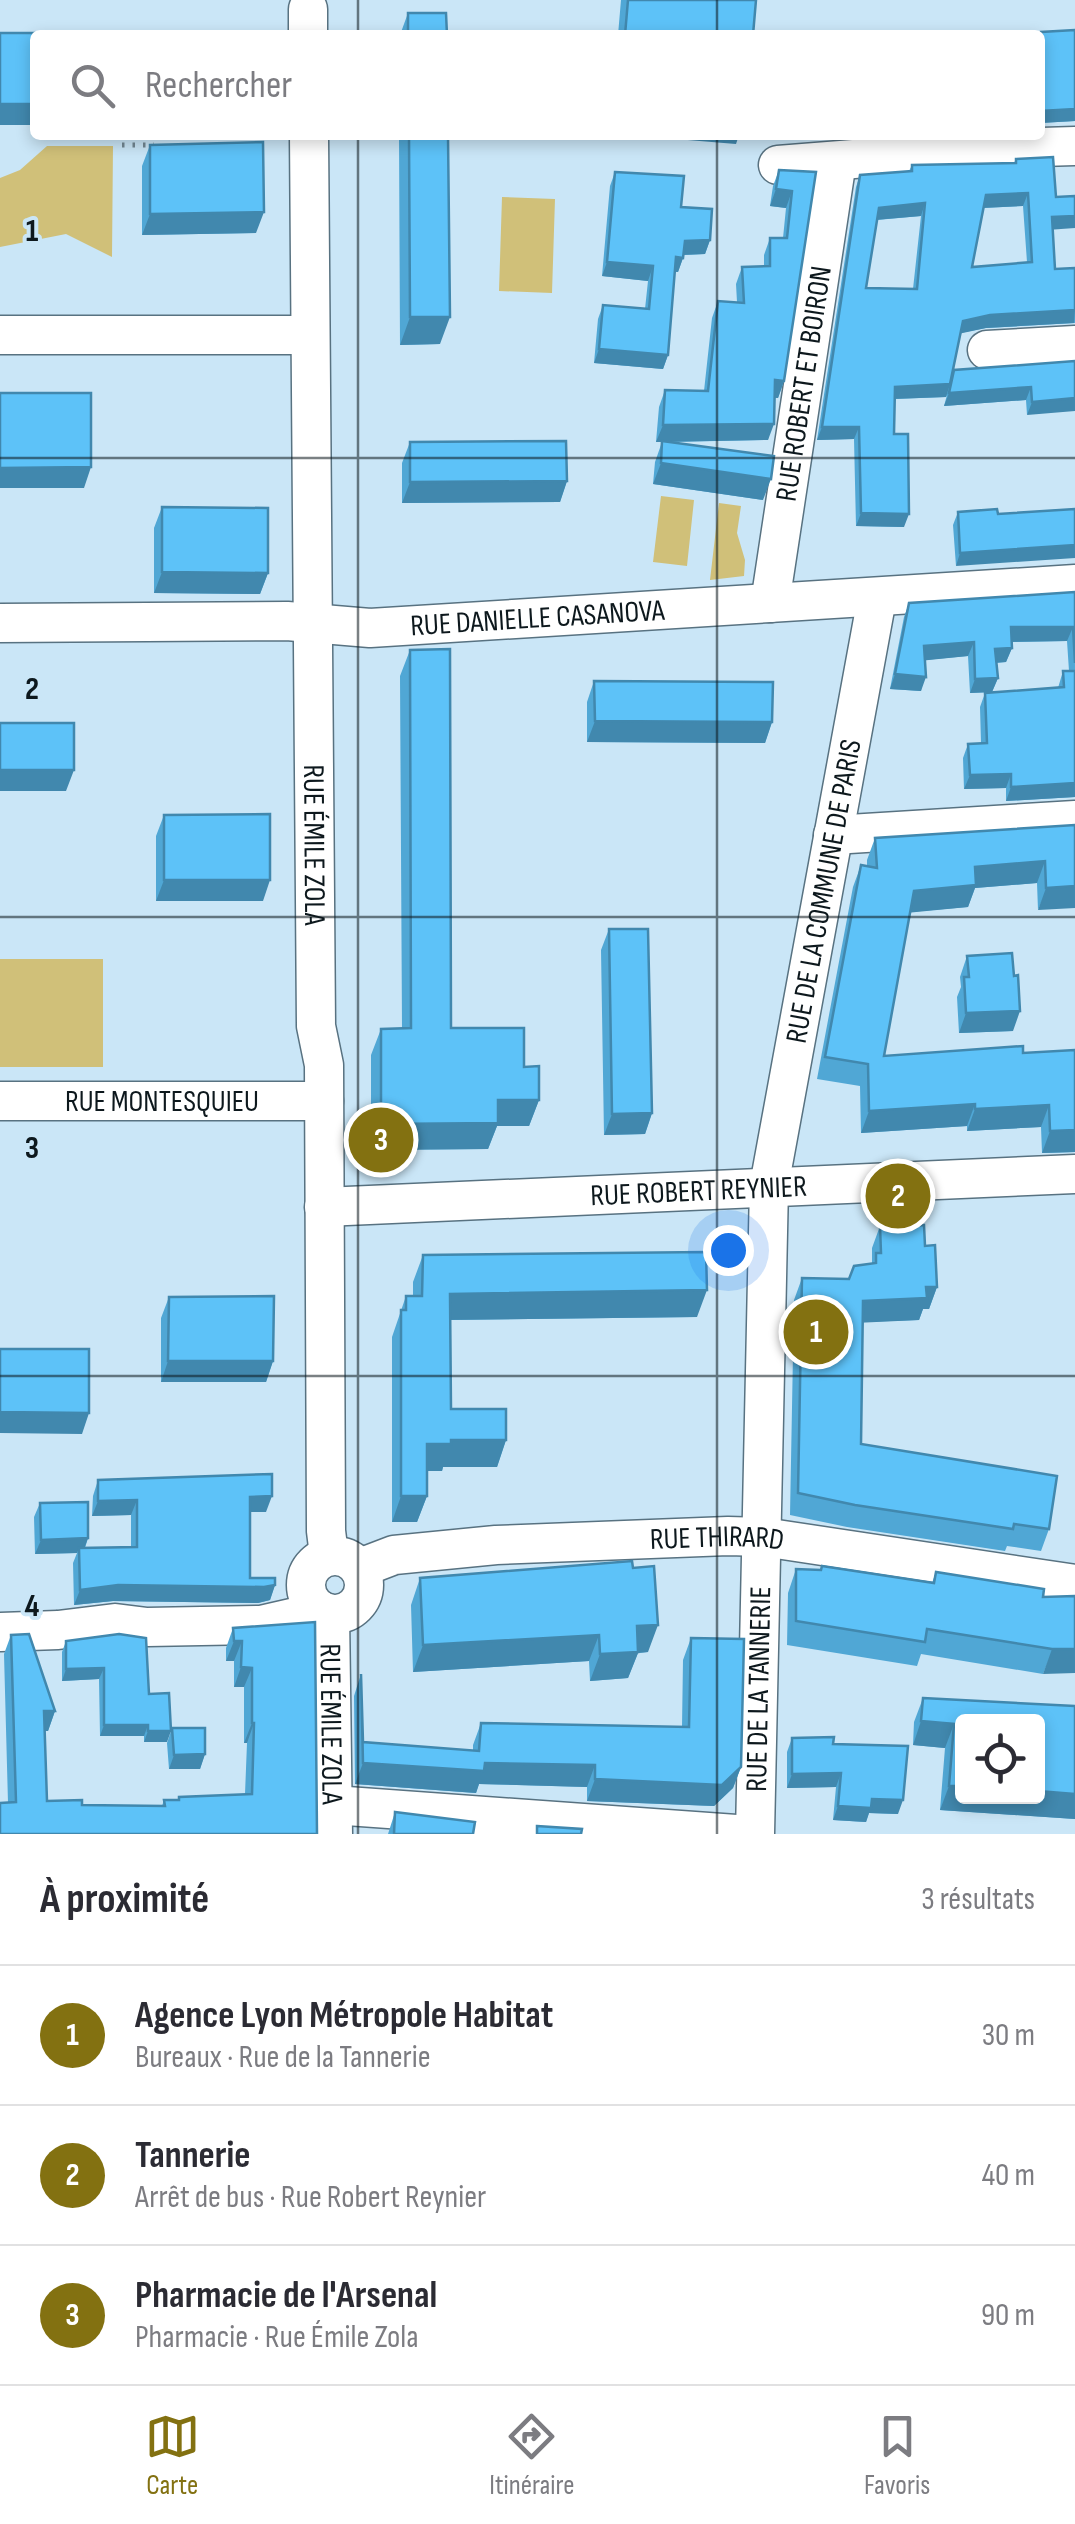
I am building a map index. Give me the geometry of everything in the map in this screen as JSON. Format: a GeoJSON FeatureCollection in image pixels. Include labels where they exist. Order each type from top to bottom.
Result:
{"type":"FeatureCollection","features":[{"type":"Feature","properties":{"kind":"street","name":"RUE ÉMILE ZOLA"},"geometry":{"type":"LineString","coordinates":[[309,140],[316,1026],[324,1065],[326,1531],[344,1562],[365,1581],[364,1595],[356,1606],[344,1614],[326,1613],[333,1820]]}},
{"type":"Feature","properties":{"kind":"street"},"geometry":{"type":"LineString","coordinates":[[778,165],[980,149],[1075,146]]}},
{"type":"Feature","properties":{"kind":"street","name":"RUE ROBERT ET BOIRON"},"geometry":{"type":"LineString","coordinates":[[770,603],[837,161]]}},
{"type":"Feature","properties":{"kind":"street"},"geometry":{"type":"LineString","coordinates":[[0,335],[310,335]]}},
{"type":"Feature","properties":{"kind":"street"},"geometry":{"type":"LineString","coordinates":[[987,350],[1075,345]]}},
{"type":"Feature","properties":{"kind":"street","name":"RUE DANIELLE CASANOVA"},"geometry":{"type":"LineString","coordinates":[[0,623],[312,623],[370,628],[1075,584]]}},
{"type":"Feature","properties":{"kind":"street","name":"RUE DE LA COMMUNE DE PARIS"},"geometry":{"type":"LineString","coordinates":[[769,1186],[877,598]]}},
{"type":"Feature","properties":{"kind":"street"},"geometry":{"type":"LineString","coordinates":[[833,835],[1075,820]]}},
{"type":"Feature","properties":{"kind":"street","name":"RUE MONTESQUIEU"},"geometry":{"type":"LineString","coordinates":[[0,1101],[324,1101]]}},
{"type":"Feature","properties":{"kind":"street","name":"RUE ROBERT REYNIER"},"geometry":{"type":"LineString","coordinates":[[324,1207],[1075,1174]]}},
{"type":"Feature","properties":{"kind":"street","name":"RUE DE LA TANNERIE"},"geometry":{"type":"LineString","coordinates":[[755,1834],[769,1186]]}},
{"type":"Feature","properties":{"kind":"street","name":"RUE THIRARD"},"geometry":{"type":"LineString","coordinates":[[344,1562],[496,1545],[763,1537],[1075,1584]]}},
{"type":"Feature","properties":{"kind":"street"},"geometry":{"type":"LineString","coordinates":[[0,1632],[116,1623],[147,1627],[261,1625],[326,1613]]}},
{"type":"Feature","properties":{"kind":"street"},"geometry":{"type":"LineString","coordinates":[[333,1820],[736,1834]]}},
{"type":"Feature","properties":{"kind":"path"},"geometry":{"type":"LineString","coordinates":[[122,146],[158,145]]}},
{"type":"Feature","properties":{"kind":"shaded area"},"geometry":{"type":"Polygon","coordinates":[[[47,146],[113,146],[112,257],[66,234],[0,247],[0,178],[20,170],[47,146]]]}},
{"type":"Feature","properties":{"kind":"shaded area"},"geometry":{"type":"Polygon","coordinates":[[[502,197],[555,199],[552,293],[499,291],[502,197]]]}},
{"type":"Feature","properties":{"kind":"shaded area"},"geometry":{"type":"Polygon","coordinates":[[[661,496],[694,500],[687,566],[653,562],[661,496]]]}},
{"type":"Feature","properties":{"kind":"shaded area"},"geometry":{"type":"Polygon","coordinates":[[[719,503],[741,506],[737,533],[745,560],[744,576],[710,580],[719,503]]]}},
{"type":"Feature","properties":{"kind":"shaded area"},"geometry":{"type":"Polygon","coordinates":[[[0,959],[103,959],[103,1067],[0,1067],[0,959]]]}},
{"type":"Feature","properties":{"kind":"building"},"geometry":{"type":"Polygon","coordinates":[[[628,0],[756,0],[753,30],[625,30],[628,0]]]}},
{"type":"Feature","properties":{"kind":"building"},"geometry":{"type":"Polygon","coordinates":[[[408,13],[446,13],[447,30],[408,30],[408,13]]]}},
{"type":"Feature","properties":{"kind":"building"},"geometry":{"type":"Polygon","coordinates":[[[1075,30],[1075,109],[1045,111],[1045,32],[1075,30]]]}},
{"type":"Feature","properties":{"kind":"building"},"geometry":{"type":"Polygon","coordinates":[[[0,33],[30,33],[30,104],[0,104],[0,33]]]}},
{"type":"Feature","properties":{"kind":"building"},"geometry":{"type":"Polygon","coordinates":[[[409,140],[448,140],[450,317],[410,317],[409,140]]]}},
{"type":"Feature","properties":{"kind":"building"},"geometry":{"type":"Polygon","coordinates":[[[263,142],[264,212],[150,214],[150,145],[263,142]]]}},
{"type":"Feature","properties":{"kind":"building"},"geometry":{"type":"Polygon","coordinates":[[[1053,157],[1056,197],[1075,196],[1075,216],[1052,217],[1055,269],[1075,268],[1075,310],[990,315],[963,321],[950,384],[895,387],[894,434],[908,434],[909,514],[861,513],[859,427],[822,427],[860,175],[912,171],[912,165],[1016,163],[1016,159],[1053,157]],[[1028,193],[986,195],[972,267],[1032,262],[1028,193]],[[925,203],[879,208],[866,288],[917,289],[925,203]]]}},
{"type":"Feature","properties":{"kind":"building"},"geometry":{"type":"Polygon","coordinates":[[[779,170],[816,172],[784,381],[775,380],[774,424],[663,425],[665,390],[708,391],[718,301],[744,303],[742,267],[770,266],[770,238],[787,238],[792,191],[776,189],[779,170]]]}},
{"type":"Feature","properties":{"kind":"building"},"geometry":{"type":"Polygon","coordinates":[[[615,172],[684,176],[681,207],[712,209],[710,240],[685,241],[683,258],[676,257],[668,355],[599,349],[603,305],[649,309],[653,266],[607,262],[615,172]]]}},
{"type":"Feature","properties":{"kind":"building"},"geometry":{"type":"Polygon","coordinates":[[[1075,361],[1075,398],[1032,402],[1031,387],[949,393],[954,370],[1075,361]]]}},
{"type":"Feature","properties":{"kind":"building"},"geometry":{"type":"Polygon","coordinates":[[[0,393],[91,393],[91,467],[0,468],[0,393]]]}},
{"type":"Feature","properties":{"kind":"building"},"geometry":{"type":"Polygon","coordinates":[[[566,441],[567,481],[410,482],[410,442],[566,441]]]}},
{"type":"Feature","properties":{"kind":"building"},"geometry":{"type":"Polygon","coordinates":[[[662,441],[774,456],[771,479],[661,463],[662,441]]]}},
{"type":"Feature","properties":{"kind":"building"},"geometry":{"type":"Polygon","coordinates":[[[162,507],[268,508],[268,573],[162,572],[162,507]]]}},
{"type":"Feature","properties":{"kind":"building"},"geometry":{"type":"Polygon","coordinates":[[[997,509],[998,514],[1075,509],[1075,545],[960,553],[958,512],[997,509]]]}},
{"type":"Feature","properties":{"kind":"building"},"geometry":{"type":"Polygon","coordinates":[[[1075,592],[1075,663],[1073,627],[1011,627],[1012,648],[995,649],[998,678],[975,679],[974,642],[924,646],[926,677],[895,674],[909,603],[1075,592]]]}},
{"type":"Feature","properties":{"kind":"building"},"geometry":{"type":"Polygon","coordinates":[[[450,649],[451,1028],[524,1028],[524,1067],[539,1066],[539,1100],[498,1100],[498,1123],[381,1124],[381,1029],[411,1028],[410,650],[450,649]]]}},
{"type":"Feature","properties":{"kind":"building"},"geometry":{"type":"Polygon","coordinates":[[[1063,671],[1075,671],[1075,783],[1011,787],[1011,774],[970,775],[968,744],[987,743],[985,693],[1064,687],[1063,671]]]}},
{"type":"Feature","properties":{"kind":"building"},"geometry":{"type":"Polygon","coordinates":[[[594,681],[773,682],[772,722],[595,721],[594,681]]]}},
{"type":"Feature","properties":{"kind":"building"},"geometry":{"type":"Polygon","coordinates":[[[0,723],[74,723],[74,770],[0,770],[0,723]]]}},
{"type":"Feature","properties":{"kind":"building"},"geometry":{"type":"Polygon","coordinates":[[[270,814],[270,880],[164,880],[164,815],[270,814]]]}},
{"type":"Feature","properties":{"kind":"building"},"geometry":{"type":"Polygon","coordinates":[[[1075,825],[1075,886],[1046,888],[1045,861],[975,867],[976,885],[914,891],[884,1056],[1023,1046],[1023,1053],[1075,1050],[1075,1130],[1050,1131],[1049,1105],[975,1109],[975,1104],[869,1111],[868,1064],[825,1057],[861,865],[877,868],[875,838],[1075,825]]]}},
{"type":"Feature","properties":{"kind":"building"},"geometry":{"type":"Polygon","coordinates":[[[609,929],[648,929],[652,1113],[612,1114],[609,929]]]}},
{"type":"Feature","properties":{"kind":"building"},"geometry":{"type":"Polygon","coordinates":[[[1012,953],[1020,1011],[966,1013],[967,956],[1012,953]]]}},
{"type":"Feature","properties":{"kind":"building"},"geometry":{"type":"Polygon","coordinates":[[[924,1225],[925,1246],[935,1245],[937,1287],[926,1287],[927,1298],[863,1301],[861,1444],[1057,1476],[1049,1529],[1014,1524],[1013,1529],[798,1493],[802,1278],[849,1279],[854,1266],[876,1263],[876,1253],[881,1253],[880,1226],[924,1225]]]}},
{"type":"Feature","properties":{"kind":"building"},"geometry":{"type":"Polygon","coordinates":[[[706,1252],[707,1290],[450,1294],[451,1409],[506,1409],[506,1440],[427,1444],[427,1496],[401,1496],[401,1310],[406,1310],[406,1296],[422,1296],[423,1255],[706,1252]]]}},
{"type":"Feature","properties":{"kind":"building"},"geometry":{"type":"Polygon","coordinates":[[[274,1296],[273,1361],[168,1361],[169,1297],[274,1296]]]}},
{"type":"Feature","properties":{"kind":"building"},"geometry":{"type":"Polygon","coordinates":[[[0,1349],[89,1349],[89,1413],[0,1412],[0,1349]]]}},
{"type":"Feature","properties":{"kind":"building"},"geometry":{"type":"Polygon","coordinates":[[[272,1474],[272,1496],[250,1497],[250,1578],[275,1578],[275,1585],[118,1585],[80,1590],[79,1548],[137,1547],[137,1500],[98,1501],[98,1480],[272,1474]]]}},
{"type":"Feature","properties":{"kind":"building"},"geometry":{"type":"Polygon","coordinates":[[[88,1502],[88,1538],[41,1540],[40,1503],[88,1502]]]}},
{"type":"Feature","properties":{"kind":"building"},"geometry":{"type":"Polygon","coordinates":[[[632,1561],[633,1568],[654,1566],[658,1625],[637,1626],[638,1652],[600,1654],[599,1635],[423,1645],[420,1578],[632,1561]]]}},
{"type":"Feature","properties":{"kind":"building"},"geometry":{"type":"Polygon","coordinates":[[[822,1566],[934,1583],[936,1572],[1044,1589],[1043,1597],[1075,1596],[1075,1649],[1052,1649],[927,1629],[925,1642],[796,1621],[796,1569],[821,1570],[822,1566]]]}},
{"type":"Feature","properties":{"kind":"building"},"geometry":{"type":"Polygon","coordinates":[[[315,1622],[317,1834],[0,1834],[0,1803],[16,1802],[11,1635],[29,1634],[55,1711],[44,1711],[47,1801],[165,1806],[164,1800],[179,1797],[252,1794],[252,1668],[241,1667],[242,1641],[234,1641],[233,1628],[315,1622]]]}},
{"type":"Feature","properties":{"kind":"building"},"geometry":{"type":"Polygon","coordinates":[[[119,1634],[146,1638],[149,1694],[169,1693],[171,1731],[148,1731],[148,1725],[104,1725],[104,1668],[66,1669],[66,1641],[119,1634]]]}},
{"type":"Feature","properties":{"kind":"building"},"geometry":{"type":"Polygon","coordinates":[[[691,1638],[744,1639],[741,1767],[722,1785],[595,1779],[595,1765],[485,1763],[484,1771],[363,1763],[361,1674],[363,1742],[479,1751],[481,1723],[689,1727],[691,1638]]]}},
{"type":"Feature","properties":{"kind":"building"},"geometry":{"type":"Polygon","coordinates":[[[923,1698],[1075,1706],[1075,1794],[1045,1792],[1045,1714],[955,1714],[955,1786],[949,1786],[954,1724],[921,1721],[923,1698]]]}},
{"type":"Feature","properties":{"kind":"building"},"geometry":{"type":"Polygon","coordinates":[[[172,1728],[205,1728],[205,1754],[174,1755],[172,1728]]]}},
{"type":"Feature","properties":{"kind":"building"},"geometry":{"type":"Polygon","coordinates":[[[834,1737],[833,1744],[908,1746],[903,1800],[872,1799],[871,1808],[838,1806],[841,1773],[792,1774],[792,1738],[834,1737]]]}},
{"type":"Feature","properties":{"kind":"building"},"geometry":{"type":"Polygon","coordinates":[[[395,1812],[475,1822],[473,1834],[394,1834],[395,1812]]]}},
{"type":"Feature","properties":{"kind":"building"},"geometry":{"type":"Polygon","coordinates":[[[537,1826],[582,1829],[581,1834],[537,1834],[537,1826]]]}},
{"type":"Feature","properties":{"kind":"place","name":"Pharmacie de l'Arsenal"},"geometry":{"type":"Point","coordinates":[381,1140]}},
{"type":"Feature","properties":{"kind":"place","name":"Tannerie"},"geometry":{"type":"Point","coordinates":[898,1196]}},
{"type":"Feature","properties":{"kind":"place","name":"Agence Lyon Métropole Habitat"},"geometry":{"type":"Point","coordinates":[816,1332]}}]}
